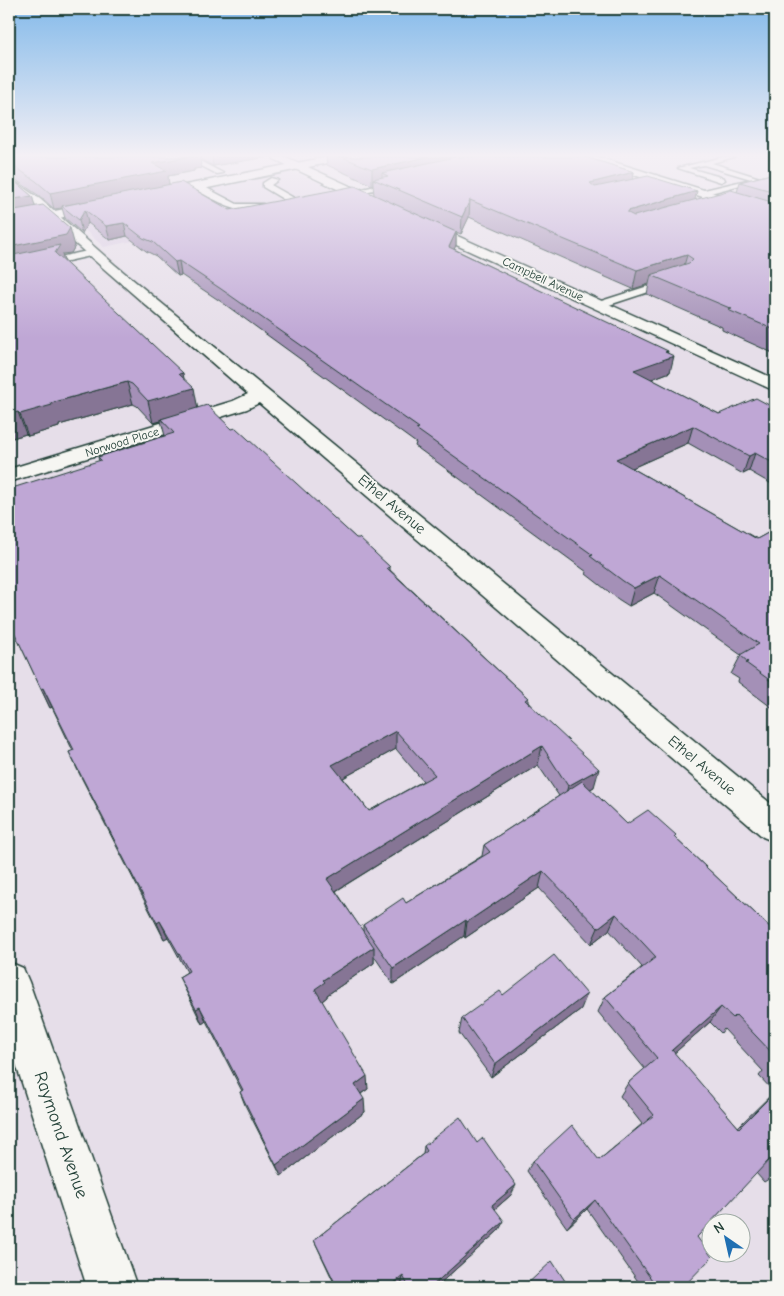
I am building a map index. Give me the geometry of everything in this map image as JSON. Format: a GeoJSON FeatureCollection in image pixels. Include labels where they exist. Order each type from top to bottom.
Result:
{"type":"FeatureCollection","features":[{"type":"Feature","properties":{"kind":"street"},"geometry":{"type":"LineString","coordinates":[[9,224],[29,217]]}},
{"type":"Feature","properties":{"kind":"street","name":"Ethel Avenue"},"geometry":{"type":"LineString","coordinates":[[52,217],[775,827]]}},
{"type":"Feature","properties":{"kind":"street","name":"Campbell Avenue"},"geometry":{"type":"LineString","coordinates":[[410,217],[775,386]]}},
{"type":"Feature","properties":{"kind":"street","name":"Norwood Place"},"geometry":{"type":"LineString","coordinates":[[9,476],[240,405],[262,394]]}},
{"type":"Feature","properties":{"kind":"street","name":"Raymond Avenue"},"geometry":{"type":"LineString","coordinates":[[9,982],[112,1287]]}},
{"type":"Feature","properties":{"kind":"lane"},"geometry":{"type":"LineString","coordinates":[[9,272],[92,253]]}},
{"type":"Feature","properties":{"kind":"lane"},"geometry":{"type":"LineString","coordinates":[[600,305],[680,278]]}},
{"type":"Feature","properties":{"kind":"shaded area"},"geometry":{"type":"Polygon","coordinates":[[[74,217],[245,217],[104,247],[72,219],[74,217]]]}},
{"type":"Feature","properties":{"kind":"building"},"geometry":{"type":"Polygon","coordinates":[[[9,217],[58,217],[70,228],[66,235],[9,247],[9,217]]]}},
{"type":"Feature","properties":{"kind":"building"},"geometry":{"type":"Polygon","coordinates":[[[95,217],[424,217],[456,232],[449,247],[668,351],[665,352],[674,356],[634,370],[719,414],[756,398],[769,405],[775,404],[775,464],[755,453],[749,456],[693,426],[616,459],[757,539],[775,529],[775,684],[746,663],[748,662],[740,655],[759,644],[660,575],[634,588],[590,556],[593,555],[416,429],[419,428],[221,289],[179,261],[175,262],[153,242],[143,238],[124,223],[106,226],[95,217]]]}},
{"type":"Feature","properties":{"kind":"building"},"geometry":{"type":"Polygon","coordinates":[[[512,217],[775,217],[775,330],[728,310],[732,309],[651,275],[689,263],[693,259],[687,255],[637,270],[512,217]]]}},
{"type":"Feature","properties":{"kind":"building"},"geometry":{"type":"Polygon","coordinates":[[[60,245],[55,253],[183,373],[179,374],[194,388],[148,401],[132,384],[127,382],[51,403],[52,405],[20,414],[18,412],[9,414],[9,256],[60,245]]]}},
{"type":"Feature","properties":{"kind":"building"},"geometry":{"type":"Polygon","coordinates":[[[207,405],[232,429],[236,428],[390,567],[387,568],[528,698],[525,700],[599,769],[568,786],[542,746],[327,879],[374,947],[323,980],[325,982],[315,989],[367,1076],[355,1085],[364,1099],[276,1165],[240,1092],[243,1090],[200,1007],[196,1009],[179,977],[189,971],[160,921],[157,923],[69,752],[74,750],[43,688],[41,689],[9,621],[9,489],[101,460],[98,457],[174,433],[161,419],[207,405]],[[396,731],[332,765],[369,811],[435,775],[396,731]]]}},
{"type":"Feature","properties":{"kind":"building"},"geometry":{"type":"Polygon","coordinates":[[[582,781],[627,824],[648,810],[775,932],[775,1056],[736,1015],[733,1018],[721,1007],[672,1050],[739,1128],[775,1092],[775,1167],[769,1160],[719,1214],[702,1214],[702,1232],[697,1237],[702,1244],[702,1264],[705,1264],[683,1287],[657,1287],[595,1200],[574,1219],[533,1161],[572,1125],[599,1160],[654,1115],[628,1083],[657,1058],[605,997],[656,957],[616,914],[598,928],[543,871],[467,922],[466,920],[393,968],[363,925],[403,898],[406,903],[490,852],[484,845],[582,781]]]}},
{"type":"Feature","properties":{"kind":"building"},"geometry":{"type":"Polygon","coordinates":[[[554,955],[587,994],[495,1064],[462,1018],[500,991],[503,995],[554,955]]]}},
{"type":"Feature","properties":{"kind":"building"},"geometry":{"type":"Polygon","coordinates":[[[460,1117],[477,1143],[483,1138],[516,1185],[492,1205],[504,1221],[431,1287],[409,1287],[403,1276],[389,1287],[383,1287],[380,1282],[374,1287],[337,1287],[314,1240],[427,1151],[424,1146],[460,1117]]]}},
{"type":"Feature","properties":{"kind":"building"},"geometry":{"type":"Polygon","coordinates":[[[552,1261],[569,1287],[524,1287],[552,1261]]]}}]}
